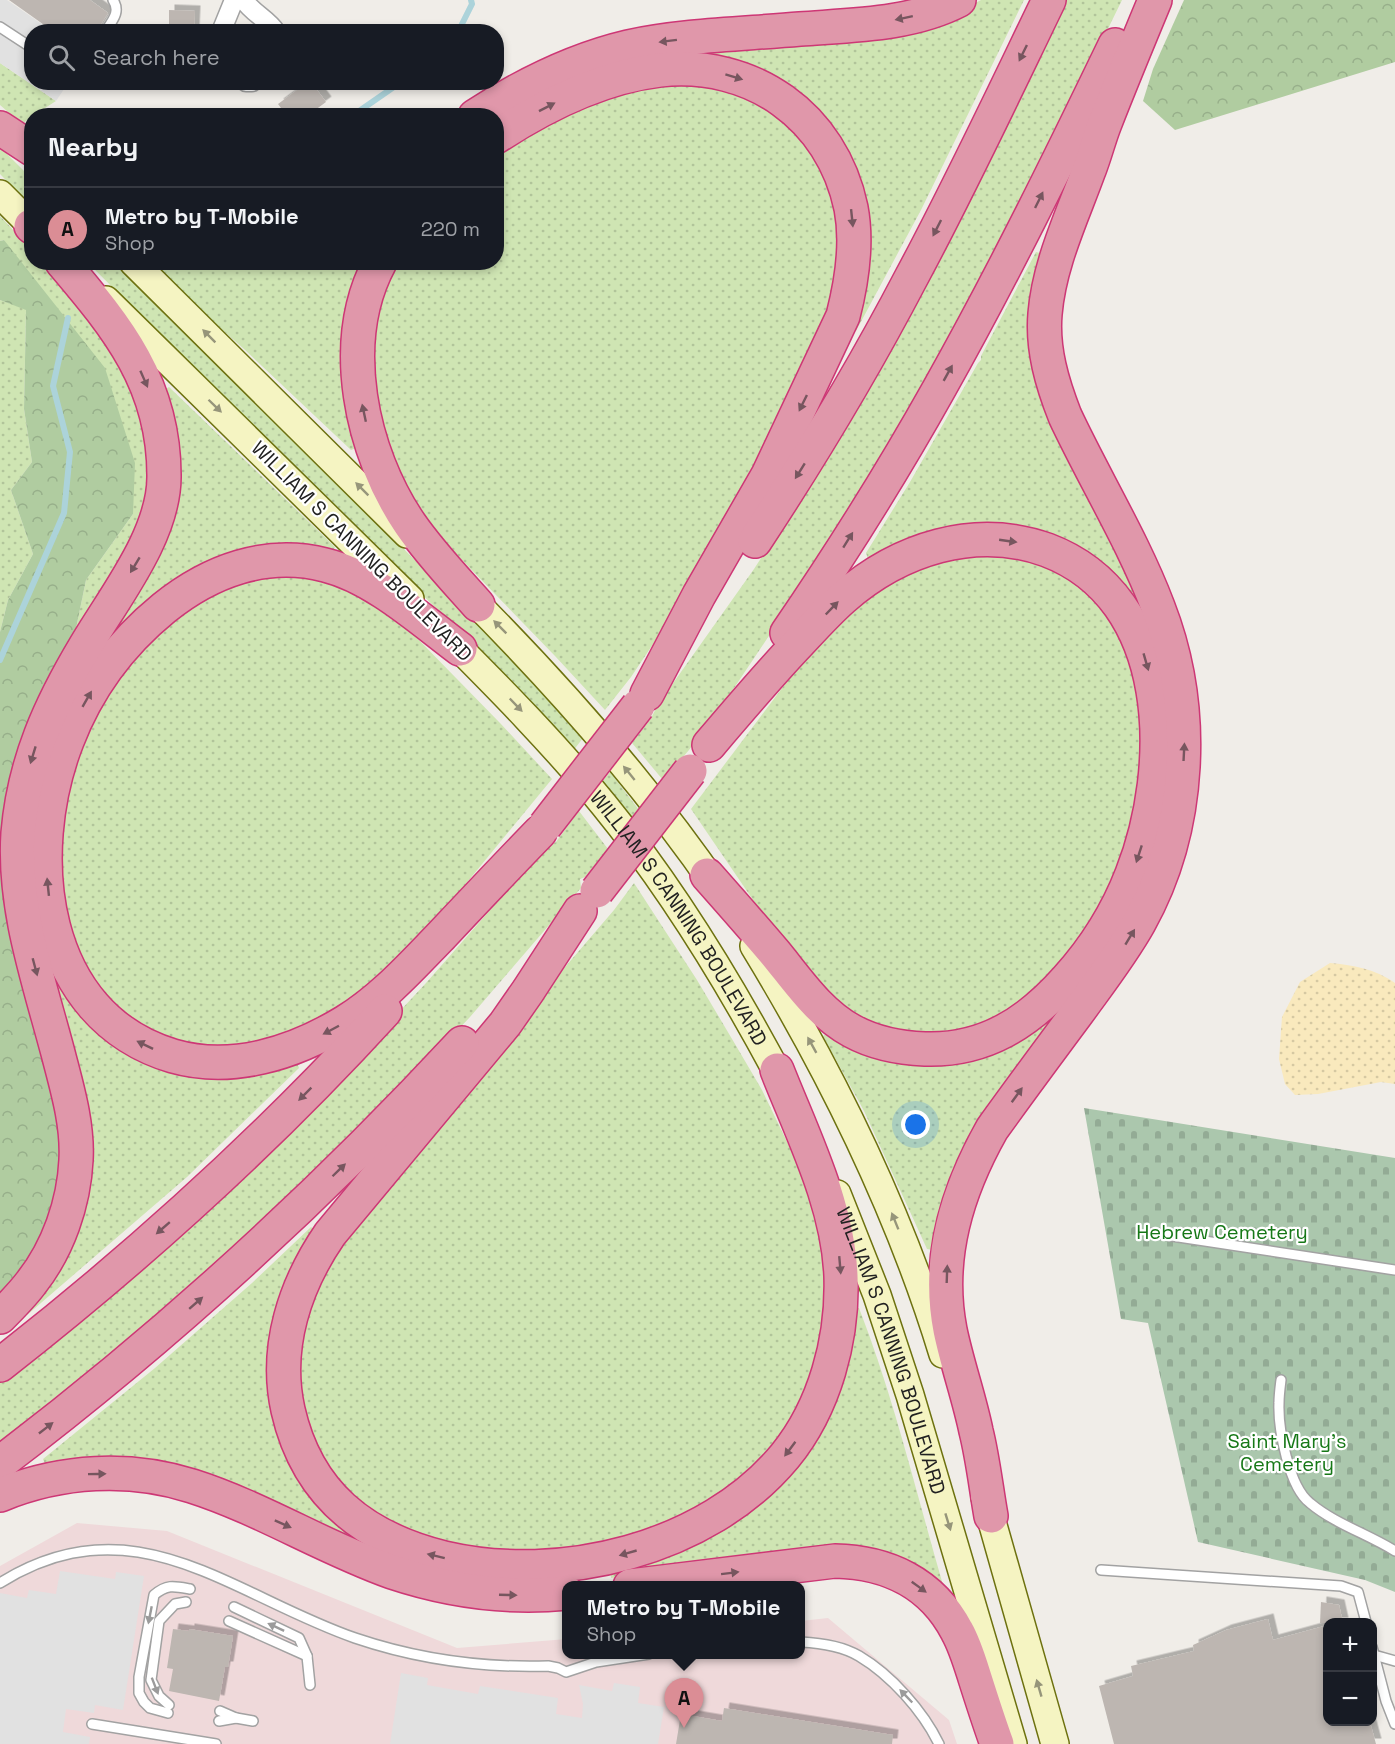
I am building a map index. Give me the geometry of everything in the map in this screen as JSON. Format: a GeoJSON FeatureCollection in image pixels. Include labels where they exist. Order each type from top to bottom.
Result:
{"type":"FeatureCollection","features":[{"type":"Feature","properties":{"kind":"highway"},"geometry":{"type":"LineString","coordinates":[[488,108],[521,87],[550,74],[600,55],[627,48],[679,39],[873,24],[915,16],[960,0]]}},
{"type":"Feature","properties":{"kind":"highway"},"geometry":{"type":"LineString","coordinates":[[0,1365],[159,1232],[278,1120],[370,1027],[424,968],[542,829],[643,700],[742,560],[842,402],[911,279],[1049,0]]}},
{"type":"Feature","properties":{"kind":"highway"},"geometry":{"type":"LineString","coordinates":[[0,1463],[160,1335],[239,1265],[390,1119],[528,971],[588,901],[690,771],[827,574],[897,462],[1007,264],[1138,0]]}},
{"type":"Feature","properties":{"kind":"highway"},"geometry":{"type":"LineString","coordinates":[[991,1516],[976,1428],[949,1328],[946,1280],[948,1247],[955,1213],[965,1181],[992,1130],[1117,960],[1140,921],[1156,888],[1168,850],[1182,780],[1184,743],[1182,711],[1173,651],[1159,608],[1141,566],[1065,416],[1051,375],[1045,315],[1056,259],[1105,125],[1155,0]]}},
{"type":"Feature","properties":{"kind":"highway"},"geometry":{"type":"LineString","coordinates":[[504,132],[560,100],[609,81],[659,70],[711,70],[739,77],[756,85],[787,104],[807,121],[823,140],[836,162],[851,209],[854,261],[843,316],[764,482],[699,595],[643,700]]}},
{"type":"Feature","properties":{"kind":"highway"},"geometry":{"type":"LineString","coordinates":[[0,128],[24,144]]}},
{"type":"Feature","properties":{"kind":"highway"},"geometry":{"type":"LineString","coordinates":[[0,1317],[32,1283],[55,1244],[69,1204],[76,1159],[75,1134],[66,1084],[33,961],[22,910],[17,860],[18,833],[26,782],[36,745],[50,711],[84,648],[147,544],[159,511],[164,479],[159,425],[140,371],[114,325],[69,270]]}},
{"type":"Feature","properties":{"kind":"highway"},"geometry":{"type":"LineString","coordinates":[[376,270],[363,306],[359,337],[358,370],[361,404],[368,435],[379,465],[408,522],[425,545],[478,604]]}},
{"type":"Feature","properties":{"kind":"highway"},"geometry":{"type":"LineString","coordinates":[[707,875],[816,1003],[855,1032],[873,1040],[911,1048],[948,1048],[983,1040],[1016,1025],[1044,1004],[1088,954],[1114,914],[1133,872],[1147,827],[1157,762],[1156,719],[1151,679],[1146,657],[1128,618],[1104,588],[1074,563],[1030,544],[1009,540],[974,539],[941,544],[883,569],[852,590],[769,674],[709,745]]}},
{"type":"Feature","properties":{"kind":"highway"},"geometry":{"type":"LineString","coordinates":[[460,649],[370,584],[340,569],[323,564],[285,560],[247,563],[210,578],[176,599],[141,628],[109,665],[75,723],[59,764],[48,822],[46,859],[54,930],[67,967],[83,995],[99,1013],[138,1042],[159,1052],[182,1059],[216,1062],[249,1060],[287,1050],[338,1027],[376,999],[414,963],[542,829]]}},
{"type":"Feature","properties":{"kind":"highway"},"geometry":{"type":"LineString","coordinates":[[588,901],[505,1024],[330,1234],[310,1266],[298,1292],[290,1319],[284,1358],[285,1390],[291,1420],[302,1453],[320,1482],[355,1519],[383,1537],[401,1545],[453,1560],[502,1567],[579,1563],[602,1560],[642,1549],[681,1533],[737,1500],[777,1465],[796,1442],[821,1393],[836,1336],[841,1275],[836,1235],[826,1197],[777,1070]]}},
{"type":"Feature","properties":{"kind":"highway"},"geometry":{"type":"LineString","coordinates":[[0,1495],[41,1481],[82,1474],[126,1474],[169,1480],[211,1492],[364,1560],[419,1580],[447,1587],[502,1595],[562,1593]]}},
{"type":"Feature","properties":{"kind":"highway"},"geometry":{"type":"LineString","coordinates":[[671,1581],[835,1561],[853,1561],[888,1569],[903,1576],[940,1605],[949,1617],[963,1644],[997,1744]]}},
{"type":"Feature","properties":{"kind":"main road"},"geometry":{"type":"LineString","coordinates":[[0,133],[24,156]]}},
{"type":"Feature","properties":{"kind":"main road"},"geometry":{"type":"LineString","coordinates":[[0,194],[24,219]]}},
{"type":"Feature","properties":{"kind":"main road","name":"WILLIAM S CANNING BOULEVARD"},"geometry":{"type":"LineString","coordinates":[[76,270],[460,649],[559,752],[627,834],[692,929],[777,1070],[809,1133],[865,1262],[917,1416],[1013,1744]]}},
{"type":"Feature","properties":{"kind":"main road","name":"WILLIAM S CANNING BOULEVARD"},"geometry":{"type":"LineString","coordinates":[[141,270],[528,656],[589,725],[665,818],[746,932],[801,1024],[845,1110],[906,1247],[933,1324],[991,1516],[1055,1744]]}},
{"type":"Feature","properties":{"kind":"street"},"geometry":{"type":"LineString","coordinates":[[224,24],[234,0]]}},
{"type":"Feature","properties":{"kind":"street"},"geometry":{"type":"LineString","coordinates":[[244,0],[251,10],[269,24]]}},
{"type":"Feature","properties":{"kind":"lane"},"geometry":{"type":"LineString","coordinates":[[110,24],[117,12],[113,0]]}},
{"type":"Feature","properties":{"kind":"lane"},"geometry":{"type":"LineString","coordinates":[[0,27],[24,43]]}},
{"type":"Feature","properties":{"kind":"lane"},"geometry":{"type":"LineString","coordinates":[[1152,1233],[1395,1270]]}},
{"type":"Feature","properties":{"kind":"lane"},"geometry":{"type":"LineString","coordinates":[[1281,1380],[1279,1405],[1281,1429],[1289,1467],[1298,1489],[1308,1503],[1395,1551]]}},
{"type":"Feature","properties":{"kind":"lane"},"geometry":{"type":"LineString","coordinates":[[0,1583],[32,1564],[63,1555],[102,1550],[139,1552],[157,1555],[213,1575],[314,1622],[373,1643],[422,1655],[500,1667],[548,1666],[566,1672],[596,1662],[616,1659]]}},
{"type":"Feature","properties":{"kind":"lane"},"geometry":{"type":"LineString","coordinates":[[1101,1570],[1341,1586],[1358,1592],[1365,1618]]}},
{"type":"Feature","properties":{"kind":"lane"},"geometry":{"type":"LineString","coordinates":[[186,1602],[175,1604],[159,1621],[151,1680],[168,1709],[150,1708],[140,1694],[139,1677],[154,1595],[162,1589],[174,1586],[190,1589]]}},
{"type":"Feature","properties":{"kind":"lane"},"geometry":{"type":"LineString","coordinates":[[234,1608],[299,1638],[307,1656],[310,1685]]}},
{"type":"Feature","properties":{"kind":"lane"},"geometry":{"type":"LineString","coordinates":[[229,1621],[307,1656]]}},
{"type":"Feature","properties":{"kind":"lane"},"geometry":{"type":"LineString","coordinates":[[805,1643],[830,1646],[859,1656],[877,1669],[916,1707],[939,1744]]}},
{"type":"Feature","properties":{"kind":"lane"},"geometry":{"type":"LineString","coordinates":[[1377,1653],[1395,1661]]}},
{"type":"Feature","properties":{"kind":"lane"},"geometry":{"type":"LineString","coordinates":[[1377,1666],[1395,1724]]}},
{"type":"Feature","properties":{"kind":"lane"},"geometry":{"type":"LineString","coordinates":[[219,1716],[253,1721]]}},
{"type":"Feature","properties":{"kind":"lane"},"geometry":{"type":"LineString","coordinates":[[92,1724],[216,1744]]}},
{"type":"Feature","properties":{"kind":"lane"},"geometry":{"type":"LineString","coordinates":[[932,1730],[934,1744]]}},
{"type":"Feature","properties":{"kind":"shaded area"},"geometry":{"type":"Polygon","coordinates":[[[0,0],[7,0],[42,24],[24,24],[24,79],[0,63],[0,0]]]}},
{"type":"Feature","properties":{"kind":"shaded area"},"geometry":{"type":"Polygon","coordinates":[[[40,90],[63,90],[56,101],[40,90]]]}},
{"type":"Feature","properties":{"kind":"shaded area"},"geometry":{"type":"Polygon","coordinates":[[[77,1523],[167,1531],[457,1648],[562,1639],[562,1659],[805,1659],[805,1621],[828,1618],[949,1720],[957,1744],[0,1744],[0,1566],[77,1523]]]}},
{"type":"Feature","properties":{"kind":"shaded area"},"geometry":{"type":"Polygon","coordinates":[[[60,1571],[115,1579],[116,1572],[144,1576],[123,1710],[95,1705],[94,1713],[66,1709],[63,1732],[90,1737],[89,1744],[0,1744],[0,1593],[27,1598],[29,1590],[56,1594],[60,1571]]]}},
{"type":"Feature","properties":{"kind":"shaded area"},"geometry":{"type":"Polygon","coordinates":[[[401,1673],[428,1678],[427,1685],[478,1694],[480,1686],[558,1698],[556,1714],[582,1718],[583,1704],[579,1685],[612,1691],[614,1683],[640,1687],[638,1703],[664,1707],[658,1744],[390,1744],[401,1673]]]}},
{"type":"Feature","properties":{"kind":"green space"},"geometry":{"type":"Polygon","coordinates":[[[981,0],[1024,0],[921,210],[856,331],[848,326],[832,138],[676,58],[711,47],[968,7],[981,0]]]}},
{"type":"Feature","properties":{"kind":"green space"},"geometry":{"type":"Polygon","coordinates":[[[1063,0],[1122,0],[1064,119],[926,386],[795,597],[730,694],[689,750],[663,780],[632,743],[754,569],[803,493],[1063,0]]]}},
{"type":"Feature","properties":{"kind":"green space"},"geometry":{"type":"Polygon","coordinates":[[[1184,0],[1395,0],[1395,62],[1175,130],[1143,101],[1153,69],[1184,0]]]}},
{"type":"Feature","properties":{"kind":"green space"},"geometry":{"type":"Polygon","coordinates":[[[0,63],[24,79],[24,90],[40,90],[56,101],[45,108],[24,108],[22,124],[0,105],[0,63]]]}},
{"type":"Feature","properties":{"kind":"green space"},"geometry":{"type":"Polygon","coordinates":[[[670,80],[747,93],[800,132],[831,181],[841,227],[830,308],[716,550],[631,677],[605,710],[434,531],[411,499],[370,405],[373,303],[387,270],[504,270],[504,144],[572,106],[670,80]]]}},
{"type":"Feature","properties":{"kind":"green space"},"geometry":{"type":"Polygon","coordinates":[[[0,147],[24,171],[24,199],[0,174],[0,147]]]}},
{"type":"Feature","properties":{"kind":"green space"},"geometry":{"type":"Polygon","coordinates":[[[0,216],[24,242],[24,270],[52,270],[64,282],[132,381],[153,464],[143,528],[73,643],[86,580],[133,514],[4,240],[0,241],[0,216]]]}},
{"type":"Feature","properties":{"kind":"green space"},"geometry":{"type":"Polygon","coordinates":[[[4,240],[24,265],[24,270],[28,270],[105,368],[135,463],[133,514],[86,580],[73,643],[41,699],[52,1074],[65,1157],[43,1238],[0,1301],[0,632],[8,600],[33,554],[11,490],[32,462],[24,409],[26,310],[0,300],[0,241],[4,240]]]}},
{"type":"Feature","properties":{"kind":"green space"},"geometry":{"type":"Polygon","coordinates":[[[1036,252],[1044,254],[1036,297],[1145,600],[1144,627],[1072,551],[871,562],[866,553],[981,360],[981,356],[1036,252]]]}},
{"type":"Feature","properties":{"kind":"green space"},"geometry":{"type":"Polygon","coordinates":[[[95,270],[124,270],[320,464],[529,676],[583,738],[573,751],[462,634],[95,270]]]}},
{"type":"Feature","properties":{"kind":"green space"},"geometry":{"type":"Polygon","coordinates":[[[155,270],[367,270],[359,447],[351,450],[244,349],[155,270]]]}},
{"type":"Feature","properties":{"kind":"green space"},"geometry":{"type":"Polygon","coordinates":[[[0,300],[26,309],[24,409],[32,462],[11,490],[33,554],[8,600],[0,632],[0,300]]]}},
{"type":"Feature","properties":{"kind":"green space"},"geometry":{"type":"Polygon","coordinates":[[[169,387],[335,547],[331,556],[298,550],[89,658],[149,562],[161,392],[169,387]]]}},
{"type":"Feature","properties":{"kind":"green space"},"geometry":{"type":"Polygon","coordinates":[[[1002,553],[1051,566],[1098,598],[1135,666],[1143,763],[1126,854],[1095,919],[1042,988],[981,1030],[922,1040],[843,1014],[777,935],[691,809],[810,651],[832,626],[896,577],[948,555],[1002,553]]]}},
{"type":"Feature","properties":{"kind":"green space"},"geometry":{"type":"Polygon","coordinates":[[[268,572],[348,584],[412,633],[552,779],[441,914],[388,974],[331,1017],[244,1050],[164,1044],[86,982],[74,962],[55,864],[72,756],[116,673],[203,593],[268,572]]]}},
{"type":"Feature","properties":{"kind":"green space"},"geometry":{"type":"Polygon","coordinates":[[[610,772],[639,810],[630,821],[601,783],[610,772]]]}},
{"type":"Feature","properties":{"kind":"green space"},"geometry":{"type":"Polygon","coordinates":[[[579,811],[608,849],[585,877],[580,879],[581,888],[470,1017],[403,1088],[236,1250],[0,1448],[0,1379],[359,1055],[543,850],[556,842],[579,811]]]}},
{"type":"Feature","properties":{"kind":"green space"},"geometry":{"type":"Polygon","coordinates":[[[634,883],[697,980],[762,1090],[804,1177],[816,1209],[826,1264],[826,1327],[807,1395],[775,1450],[698,1511],[598,1550],[456,1551],[353,1505],[302,1427],[298,1320],[341,1237],[614,910],[634,883]]]}},
{"type":"Feature","properties":{"kind":"green space"},"geometry":{"type":"Polygon","coordinates":[[[43,962],[119,1043],[296,1059],[299,1068],[187,1177],[27,1315],[21,1309],[43,962]]]}},
{"type":"Feature","properties":{"kind":"green space"},"geometry":{"type":"Polygon","coordinates":[[[1072,989],[933,1250],[927,1249],[864,1111],[823,1036],[831,1030],[926,1059],[1072,989]]]}},
{"type":"Feature","properties":{"kind":"green space"},"geometry":{"type":"Polygon","coordinates":[[[1084,1108],[1395,1158],[1395,1592],[1365,1580],[1198,1542],[1148,1323],[1121,1319],[1084,1108]]]}},
{"type":"Feature","properties":{"kind":"green space"},"geometry":{"type":"Polygon","coordinates":[[[311,1227],[317,1232],[276,1409],[374,1545],[372,1553],[257,1502],[46,1467],[43,1459],[155,1368],[252,1283],[311,1227]]]}},
{"type":"Feature","properties":{"kind":"green space"},"geometry":{"type":"Polygon","coordinates":[[[851,1308],[859,1308],[872,1342],[904,1445],[943,1585],[935,1588],[910,1569],[638,1574],[611,1578],[610,1568],[751,1502],[851,1308]]]}},
{"type":"Feature","properties":{"kind":"sand"},"geometry":{"type":"Polygon","coordinates":[[[1330,963],[1364,968],[1395,983],[1395,1084],[1381,1082],[1318,1094],[1295,1095],[1285,1084],[1279,1059],[1282,1017],[1300,982],[1330,963]]]}},
{"type":"Feature","properties":{"kind":"building"},"geometry":{"type":"Polygon","coordinates":[[[9,0],[90,0],[108,13],[101,24],[43,24],[9,0]]]}},
{"type":"Feature","properties":{"kind":"building"},"geometry":{"type":"Polygon","coordinates":[[[169,10],[195,11],[194,24],[169,24],[169,10]]]}},
{"type":"Feature","properties":{"kind":"building"},"geometry":{"type":"Polygon","coordinates":[[[297,90],[317,90],[326,102],[318,108],[281,108],[278,104],[297,90]]]}},
{"type":"Feature","properties":{"kind":"building"},"geometry":{"type":"Polygon","coordinates":[[[1321,1602],[1339,1605],[1342,1618],[1323,1618],[1323,1623],[1320,1623],[1321,1602]]]}},
{"type":"Feature","properties":{"kind":"building"},"geometry":{"type":"Polygon","coordinates":[[[1268,1619],[1273,1640],[1323,1626],[1323,1726],[1371,1726],[1376,1744],[1114,1744],[1099,1686],[1133,1676],[1131,1666],[1194,1651],[1193,1645],[1226,1630],[1268,1619]]]}},
{"type":"Feature","properties":{"kind":"building"},"geometry":{"type":"Polygon","coordinates":[[[173,1629],[189,1631],[189,1629],[233,1636],[219,1701],[169,1691],[173,1669],[167,1668],[173,1629]]]}},
{"type":"Feature","properties":{"kind":"building"},"geometry":{"type":"Polygon","coordinates":[[[724,1708],[893,1735],[892,1744],[676,1744],[681,1714],[722,1721],[724,1708]]]}},
{"type":"Feature","properties":{"kind":"waterway"},"geometry":{"type":"LineString","coordinates":[[462,24],[472,4],[471,0]]}},
{"type":"Feature","properties":{"kind":"waterway"},"geometry":{"type":"LineString","coordinates":[[364,108],[389,90]]}},
{"type":"Feature","properties":{"kind":"waterway"},"geometry":{"type":"LineString","coordinates":[[0,660],[64,513],[70,452],[53,386],[68,318]]}},
{"type":"Feature","properties":{"kind":"place","name":"Metro by T-Mobile"},"geometry":{"type":"Point","coordinates":[684,1728]}},
{"type":"Feature","properties":{"kind":"park label","name":"Hebrew Cemetery"},"geometry":{"type":"Point","coordinates":[1222,1232]}},
{"type":"Feature","properties":{"kind":"park label","name":"Saint Mary's Cemetery"},"geometry":{"type":"Point","coordinates":[1287,1452]}}]}
